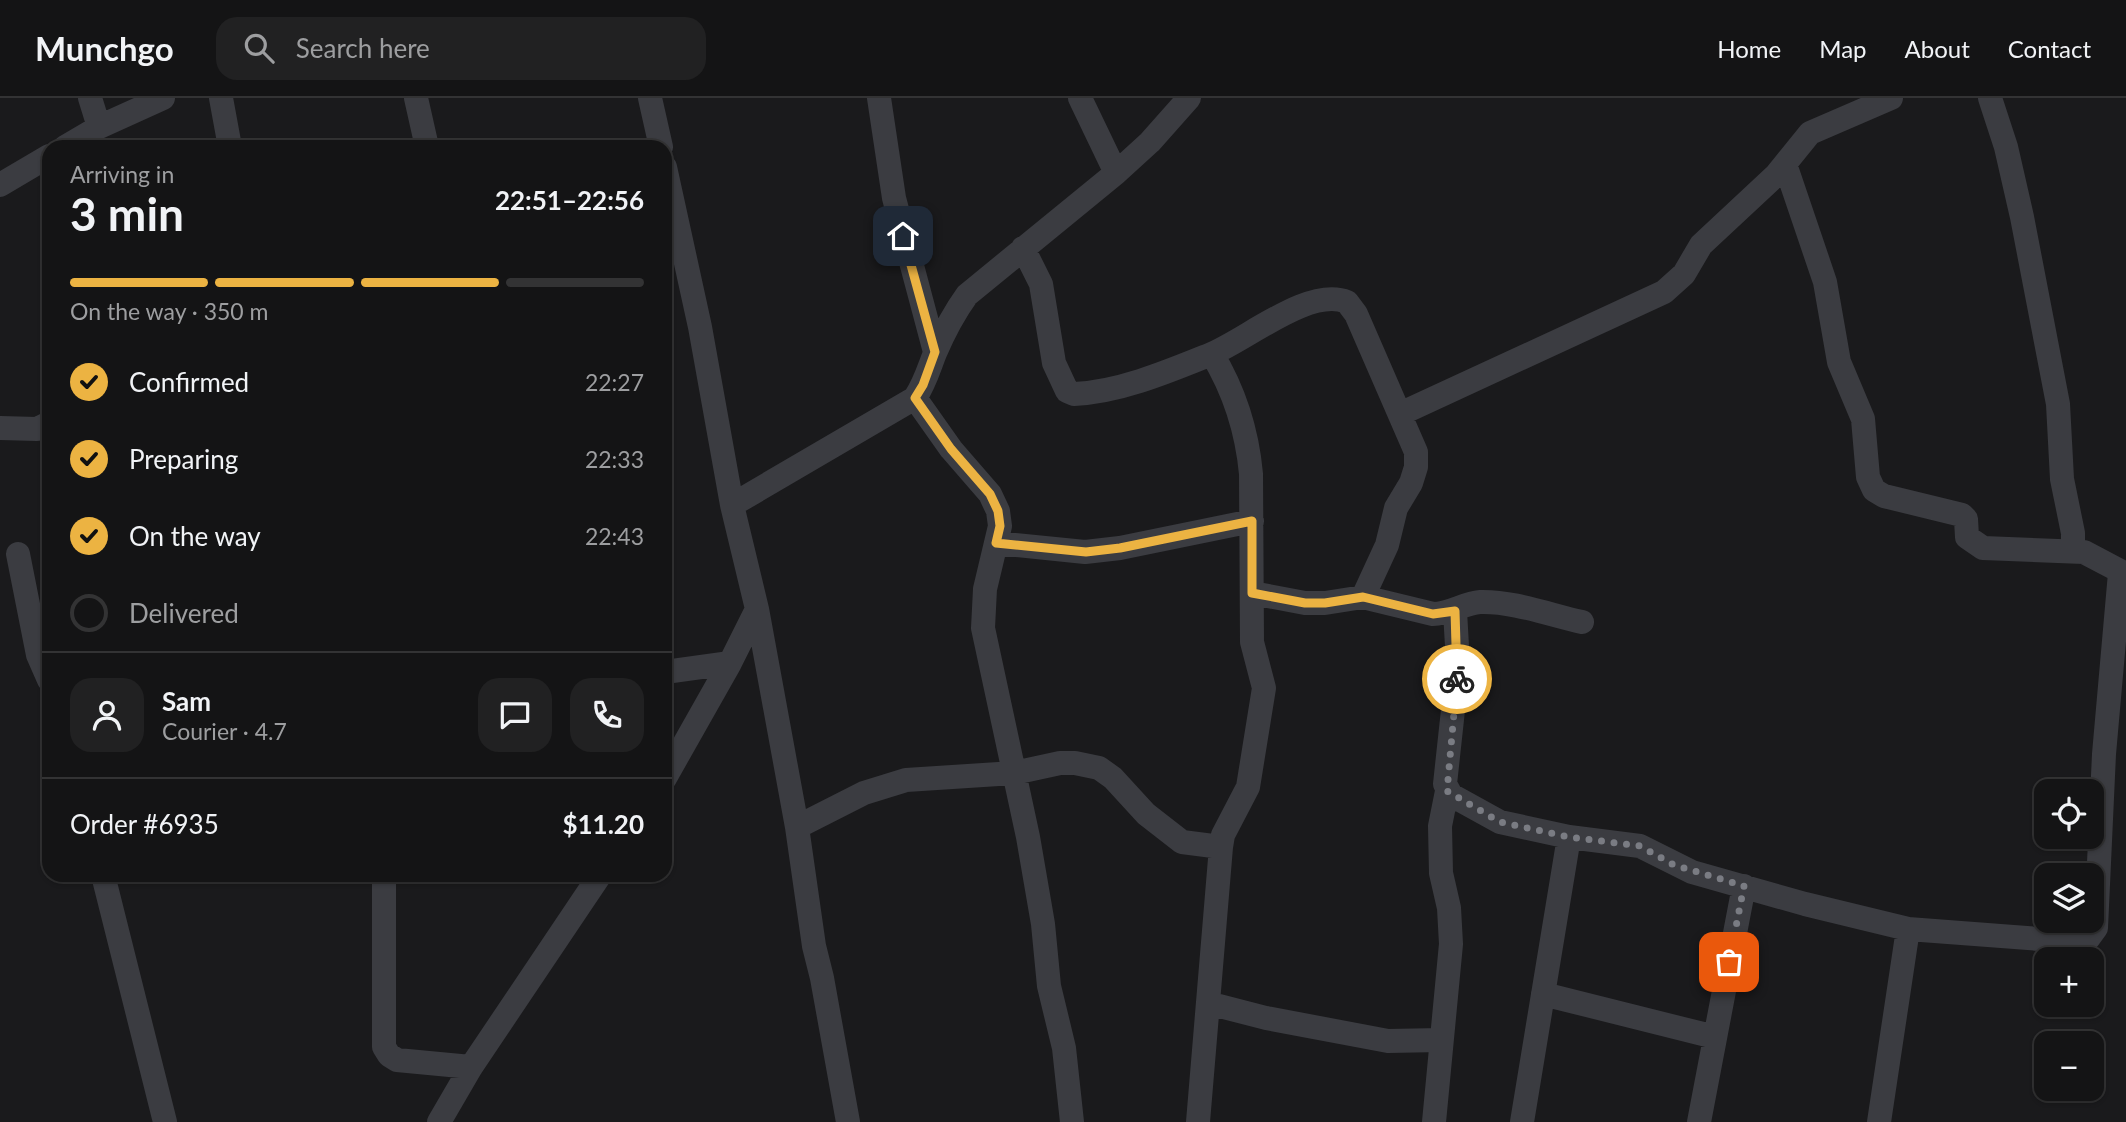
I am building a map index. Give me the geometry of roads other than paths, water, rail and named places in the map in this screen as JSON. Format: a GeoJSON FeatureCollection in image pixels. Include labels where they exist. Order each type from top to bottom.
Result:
{"type":"FeatureCollection","features":[{"type":"Feature","properties":{"kind":"street"},"geometry":{"type":"LineString","coordinates":[[90,98],[99,127]]}},
{"type":"Feature","properties":{"kind":"street"},"geometry":{"type":"LineString","coordinates":[[77,140],[163,98]]}},
{"type":"Feature","properties":{"kind":"street"},"geometry":{"type":"LineString","coordinates":[[221,98],[229,140]]}},
{"type":"Feature","properties":{"kind":"street"},"geometry":{"type":"LineString","coordinates":[[416,98],[425,140]]}},
{"type":"Feature","properties":{"kind":"street"},"geometry":{"type":"LineString","coordinates":[[650,98],[659,140]]}},
{"type":"Feature","properties":{"kind":"street"},"geometry":{"type":"LineString","coordinates":[[879,98],[894,198],[935,352]]}},
{"type":"Feature","properties":{"kind":"street"},"geometry":{"type":"LineString","coordinates":[[1080,98],[1116,173]]}},
{"type":"Feature","properties":{"kind":"street"},"geometry":{"type":"LineString","coordinates":[[732,505],[915,398],[955,311],[967,295],[1116,173],[1150,142],[1189,98]]}},
{"type":"Feature","properties":{"kind":"street"},"geometry":{"type":"LineString","coordinates":[[1399,414],[1664,292],[1684,274],[1701,245],[1786,164],[1810,133],[1891,98]]}},
{"type":"Feature","properties":{"kind":"street"},"geometry":{"type":"LineString","coordinates":[[1990,98],[2006,147],[2022,218],[2055,390],[2062,479],[2073,550]]}},
{"type":"Feature","properties":{"kind":"street"},"geometry":{"type":"LineString","coordinates":[[0,184],[42,160]]}},
{"type":"Feature","properties":{"kind":"street"},"geometry":{"type":"LineString","coordinates":[[1447,791],[1500,822],[1569,837],[1640,846],[1683,868],[1805,904],[1908,929],[2079,942],[2088,939],[2096,928],[2104,754],[2123,573],[2101,560],[2073,550],[1983,548],[1967,537],[1966,519],[1962,515],[1884,496],[1874,490],[1868,477],[1863,419],[1839,362],[1825,282],[1786,164]]}},
{"type":"Feature","properties":{"kind":"street"},"geometry":{"type":"LineString","coordinates":[[672,199],[700,327],[732,505],[757,609],[797,827],[814,946],[848,1122]]}},
{"type":"Feature","properties":{"kind":"street"},"geometry":{"type":"LineString","coordinates":[[1023,248],[1041,284],[1054,363],[1067,391],[1074,394],[1088,394],[1133,382],[1212,354],[1295,310],[1326,298],[1347,302],[1356,314],[1416,452],[1416,467],[1411,484],[1395,508],[1387,545],[1363,597]]}},
{"type":"Feature","properties":{"kind":"street"},"geometry":{"type":"LineString","coordinates":[[1198,1122],[1221,847],[1223,835],[1248,787],[1264,688],[1252,642],[1251,474],[1244,426],[1233,392],[1212,354]]}},
{"type":"Feature","properties":{"kind":"street"},"geometry":{"type":"LineString","coordinates":[[915,398],[951,449],[990,494],[998,511],[1000,526],[985,589],[983,628],[1037,884],[1049,986],[1064,1048],[1072,1122]]}},
{"type":"Feature","properties":{"kind":"street"},"geometry":{"type":"LineString","coordinates":[[0,428],[37,429],[42,426]]}},
{"type":"Feature","properties":{"kind":"street"},"geometry":{"type":"LineString","coordinates":[[996,543],[1086,552],[1120,548],[1252,521]]}},
{"type":"Feature","properties":{"kind":"street"},"geometry":{"type":"LineString","coordinates":[[18,554],[42,664]]}},
{"type":"Feature","properties":{"kind":"street"},"geometry":{"type":"LineString","coordinates":[[1252,593],[1305,603],[1363,597],[1433,614],[1455,611],[1477,602],[1494,603],[1582,622]]}},
{"type":"Feature","properties":{"kind":"street"},"geometry":{"type":"LineString","coordinates":[[672,766],[757,609]]}},
{"type":"Feature","properties":{"kind":"street"},"geometry":{"type":"LineString","coordinates":[[1434,1122],[1451,944],[1449,908],[1441,873],[1440,825],[1447,791],[1458,664],[1455,611]]}},
{"type":"Feature","properties":{"kind":"street"},"geometry":{"type":"LineString","coordinates":[[672,671],[730,663]]}},
{"type":"Feature","properties":{"kind":"street"},"geometry":{"type":"LineString","coordinates":[[797,827],[864,793],[906,780],[1014,773],[1060,764],[1087,764],[1099,768],[1112,778],[1146,814],[1182,842],[1221,847]]}},
{"type":"Feature","properties":{"kind":"street"},"geometry":{"type":"LineString","coordinates":[[1522,1122],[1569,837]]}},
{"type":"Feature","properties":{"kind":"street"},"geometry":{"type":"LineString","coordinates":[[105,882],[164,1122]]}},
{"type":"Feature","properties":{"kind":"street"},"geometry":{"type":"LineString","coordinates":[[384,882],[384,1047],[389,1055],[397,1060],[471,1067]]}},
{"type":"Feature","properties":{"kind":"street"},"geometry":{"type":"LineString","coordinates":[[439,1122],[471,1067],[595,882]]}},
{"type":"Feature","properties":{"kind":"street"},"geometry":{"type":"LineString","coordinates":[[1699,1122],[1744,886]]}},
{"type":"Feature","properties":{"kind":"street"},"geometry":{"type":"LineString","coordinates":[[1879,1122],[1908,929]]}},
{"type":"Feature","properties":{"kind":"street"},"geometry":{"type":"LineString","coordinates":[[1544,994],[1715,1037]]}},
{"type":"Feature","properties":{"kind":"street"},"geometry":{"type":"LineString","coordinates":[[1208,1003],[1266,1018],[1388,1041],[1441,1040]]}}]}
